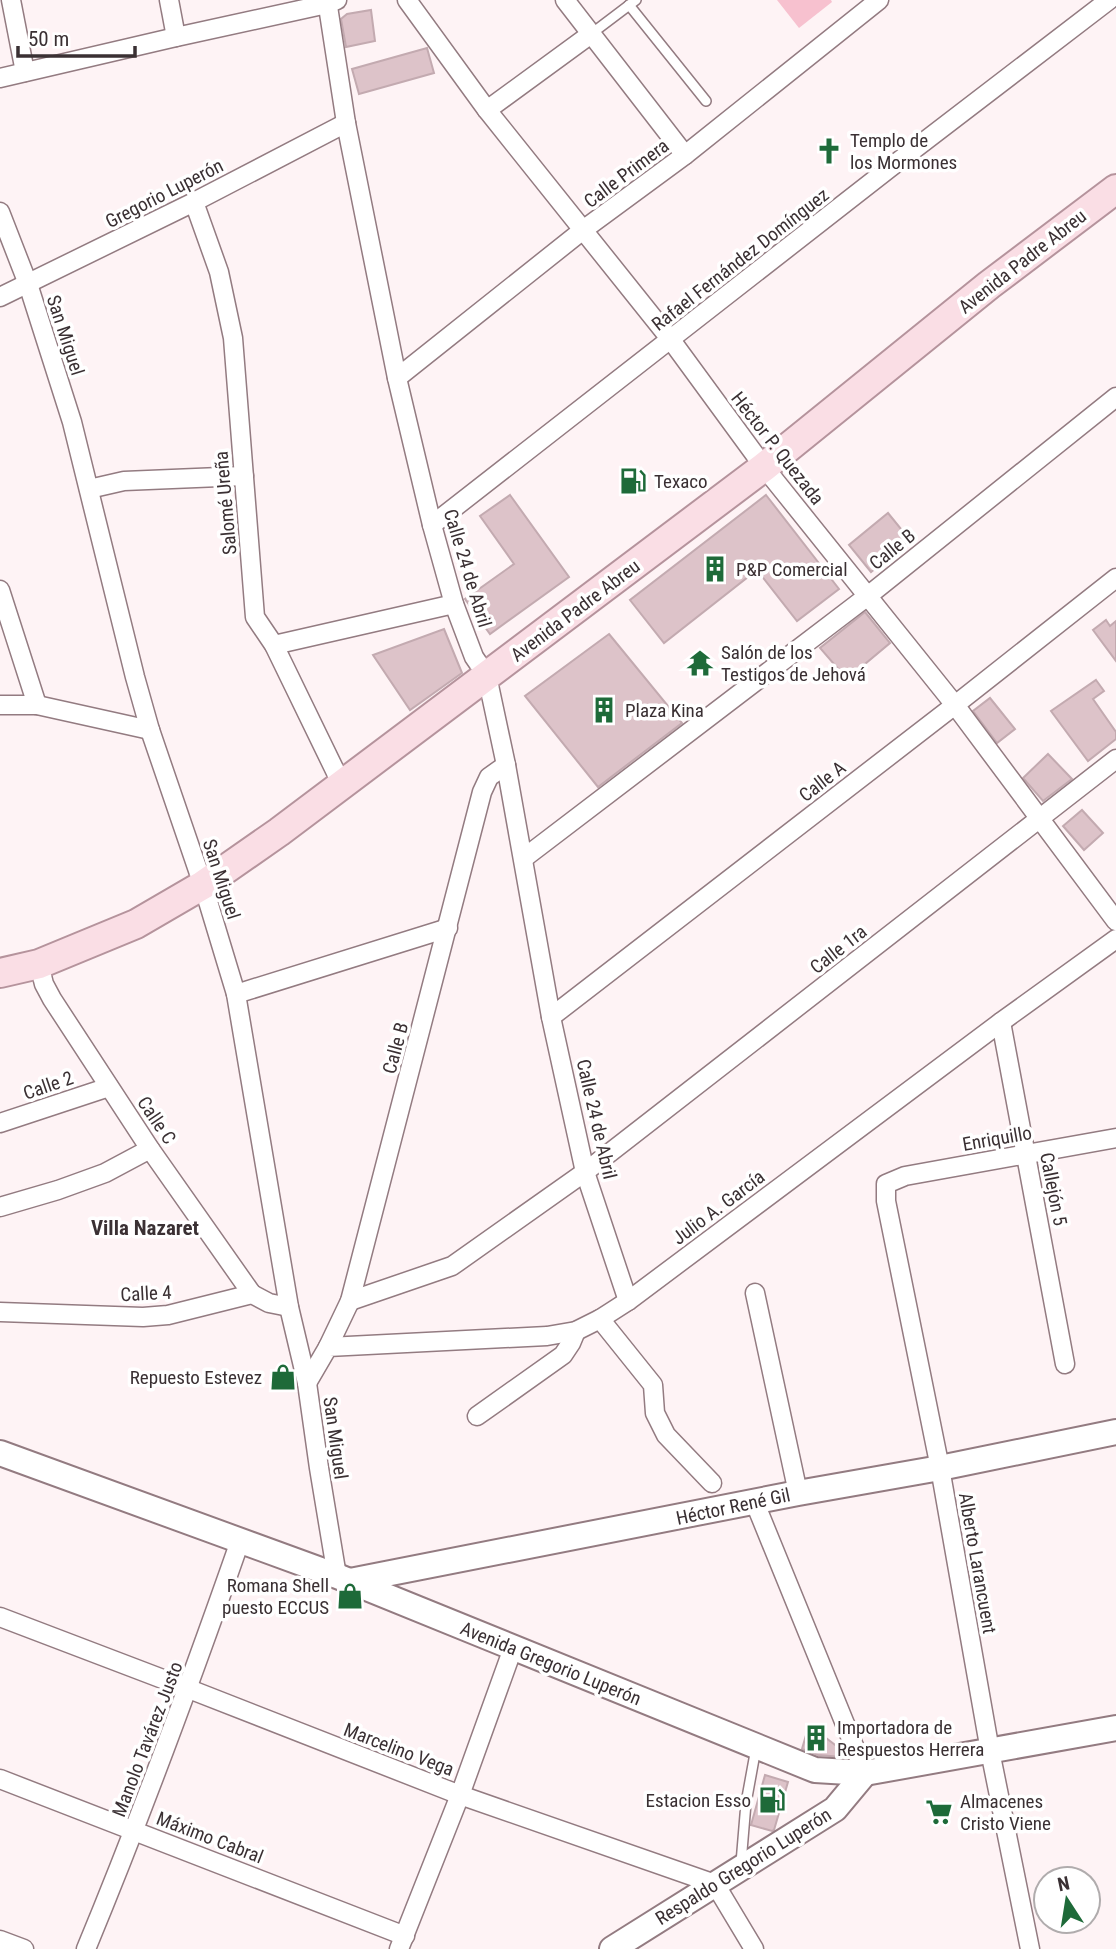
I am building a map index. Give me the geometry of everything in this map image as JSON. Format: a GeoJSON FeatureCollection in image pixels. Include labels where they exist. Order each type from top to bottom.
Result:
{"type":"FeatureCollection","features":[{"type":"Feature","properties":{"kind":"main road","name":"Avenida Padre Abreu"},"geometry":{"type":"LineString","coordinates":[[0,973],[39,964],[136,924],[203,885],[342,785],[764,467],[989,285],[1116,189]]}},
{"type":"Feature","properties":{"kind":"main road","name":"Héctor René Gil"},"geometry":{"type":"LineString","coordinates":[[344,1579],[940,1468],[1116,1432]]}},
{"type":"Feature","properties":{"kind":"main road","name":"Avenida Gregorio Luperón"},"geometry":{"type":"LineString","coordinates":[[0,1453],[344,1579],[815,1770],[865,1773],[1116,1728]]}},
{"type":"Feature","properties":{"kind":"main road","name":"Respaldo Gregorio Luperón"},"geometry":{"type":"LineString","coordinates":[[612,1949],[835,1809],[865,1773]]}},
{"type":"Feature","properties":{"kind":"street"},"geometry":{"type":"LineString","coordinates":[[11,0],[25,72]]}},
{"type":"Feature","properties":{"kind":"street"},"geometry":{"type":"LineString","coordinates":[[169,0],[176,37]]}},
{"type":"Feature","properties":{"kind":"street","name":"Héctor P. Quezada"},"geometry":{"type":"LineString","coordinates":[[407,0],[487,110],[671,340],[764,467],[955,705],[1116,921]]}},
{"type":"Feature","properties":{"kind":"street"},"geometry":{"type":"LineString","coordinates":[[565,0],[685,155]]}},
{"type":"Feature","properties":{"kind":"street","name":"Calle Primera"},"geometry":{"type":"LineString","coordinates":[[397,379],[583,230],[685,155],[879,0]]}},
{"type":"Feature","properties":{"kind":"street","name":"Rafael Fernández Domínguez"},"geometry":{"type":"LineString","coordinates":[[432,525],[1109,0]]}},
{"type":"Feature","properties":{"kind":"street"},"geometry":{"type":"LineString","coordinates":[[0,78],[330,1]]}},
{"type":"Feature","properties":{"kind":"street","name":"Calle 24 de Abril"},"geometry":{"type":"LineString","coordinates":[[330,1],[346,123],[397,379],[454,604],[474,657],[487,676],[524,858],[551,1017],[585,1172],[628,1301]]}},
{"type":"Feature","properties":{"kind":"street"},"geometry":{"type":"LineString","coordinates":[[487,110],[591,34]]}},
{"type":"Feature","properties":{"kind":"street","name":"Gregorio Luperón"},"geometry":{"type":"LineString","coordinates":[[0,297],[194,202],[346,123]]}},
{"type":"Feature","properties":{"kind":"street","name":"Salomé Ureña"},"geometry":{"type":"LineString","coordinates":[[194,202],[219,272],[233,338],[255,617],[274,645],[342,785]]}},
{"type":"Feature","properties":{"kind":"street","name":"San Miguel"},"geometry":{"type":"LineString","coordinates":[[0,212],[27,284],[72,422],[150,730],[203,885],[236,994],[289,1307],[307,1383],[319,1468],[344,1579]]}},
{"type":"Feature","properties":{"kind":"street","name":"Calle B"},"geometry":{"type":"LineString","coordinates":[[524,858],[869,595],[1116,397]]}},
{"type":"Feature","properties":{"kind":"street"},"geometry":{"type":"LineString","coordinates":[[89,489],[124,481],[244,476]]}},
{"type":"Feature","properties":{"kind":"street","name":"Calle A"},"geometry":{"type":"LineString","coordinates":[[551,1017],[1116,578]]}},
{"type":"Feature","properties":{"kind":"street"},"geometry":{"type":"LineString","coordinates":[[0,590],[37,705]]}},
{"type":"Feature","properties":{"kind":"street"},"geometry":{"type":"LineString","coordinates":[[274,645],[454,604]]}},
{"type":"Feature","properties":{"kind":"street"},"geometry":{"type":"LineString","coordinates":[[0,705],[37,705],[150,730]]}},
{"type":"Feature","properties":{"kind":"street","name":"Calle 1ra"},"geometry":{"type":"LineString","coordinates":[[350,1301],[452,1266],[585,1172],[1116,759]]}},
{"type":"Feature","properties":{"kind":"street","name":"Calle B"},"geometry":{"type":"LineString","coordinates":[[328,1347],[350,1301],[482,792],[489,777],[506,765]]}},
{"type":"Feature","properties":{"kind":"street"},"geometry":{"type":"LineString","coordinates":[[236,994],[448,928]]}},
{"type":"Feature","properties":{"kind":"street","name":"Julio A. García"},"geometry":{"type":"LineString","coordinates":[[328,1347],[547,1336],[576,1331],[600,1319],[628,1301],[1116,939]]}},
{"type":"Feature","properties":{"kind":"street","name":"Calle C"},"geometry":{"type":"LineString","coordinates":[[39,964],[44,984],[109,1087],[252,1294]]}},
{"type":"Feature","properties":{"kind":"street","name":"Callejón 5"},"geometry":{"type":"LineString","coordinates":[[1001,1022],[1065,1364]]}},
{"type":"Feature","properties":{"kind":"street","name":"Calle 2"},"geometry":{"type":"LineString","coordinates":[[0,1123],[109,1087]]}},
{"type":"Feature","properties":{"kind":"street","name":"Enriquillo"},"geometry":{"type":"LineString","coordinates":[[886,1184],[905,1176],[1116,1138]]}},
{"type":"Feature","properties":{"kind":"street"},"geometry":{"type":"LineString","coordinates":[[0,1207],[105,1173],[150,1149]]}},
{"type":"Feature","properties":{"kind":"street","name":"Alberto Larancuent"},"geometry":{"type":"LineString","coordinates":[[886,1184],[886,1201],[940,1468],[990,1751],[1030,1949]]}},
{"type":"Feature","properties":{"kind":"street"},"geometry":{"type":"LineString","coordinates":[[755,1293],[798,1493]]}},
{"type":"Feature","properties":{"kind":"street"},"geometry":{"type":"LineString","coordinates":[[252,1294],[269,1303],[289,1307]]}},
{"type":"Feature","properties":{"kind":"street","name":"Calle 4"},"geometry":{"type":"LineString","coordinates":[[0,1312],[143,1317],[168,1315],[252,1294]]}},
{"type":"Feature","properties":{"kind":"street"},"geometry":{"type":"LineString","coordinates":[[600,1319],[653,1385],[655,1413],[666,1435],[712,1483]]}},
{"type":"Feature","properties":{"kind":"street"},"geometry":{"type":"LineString","coordinates":[[478,1416],[563,1355],[576,1331]]}},
{"type":"Feature","properties":{"kind":"street"},"geometry":{"type":"LineString","coordinates":[[307,1383],[328,1347]]}},
{"type":"Feature","properties":{"kind":"street"},"geometry":{"type":"LineString","coordinates":[[755,1503],[865,1773]]}},
{"type":"Feature","properties":{"kind":"street","name":"Manolo Tavárez Justo"},"geometry":{"type":"LineString","coordinates":[[86,1949],[189,1689],[240,1541]]}},
{"type":"Feature","properties":{"kind":"street","name":"Marcelino Vega"},"geometry":{"type":"LineString","coordinates":[[0,1617],[460,1795],[715,1884]]}},
{"type":"Feature","properties":{"kind":"street"},"geometry":{"type":"LineString","coordinates":[[402,1942],[460,1795],[513,1648]]}},
{"type":"Feature","properties":{"kind":"street","name":"Máximo Cabral"},"geometry":{"type":"LineString","coordinates":[[0,1779],[135,1831],[402,1942]]}},
{"type":"Feature","properties":{"kind":"street"},"geometry":{"type":"LineString","coordinates":[[715,1884],[754,1949]]}},
{"type":"Feature","properties":{"kind":"street"},"geometry":{"type":"LineString","coordinates":[[0,1940],[24,1949]]}},
{"type":"Feature","properties":{"kind":"lane"},"geometry":{"type":"LineString","coordinates":[[591,34],[632,3],[706,101]]}},
{"type":"Feature","properties":{"kind":"lane"},"geometry":{"type":"LineString","coordinates":[[741,1869],[746,1803],[756,1747]]}},
{"type":"Feature","properties":{"kind":"shaded area"},"geometry":{"type":"Polygon","coordinates":[[[777,0],[831,0],[832,2],[799,28],[777,0]]]}},
{"type":"Feature","properties":{"kind":"building"},"geometry":{"type":"Polygon","coordinates":[[[371,10],[375,41],[346,47],[341,19],[347,14],[371,10]]]}},
{"type":"Feature","properties":{"kind":"building"},"geometry":{"type":"Polygon","coordinates":[[[427,48],[434,73],[359,94],[352,69],[427,48]]]}},
{"type":"Feature","properties":{"kind":"building"},"geometry":{"type":"Polygon","coordinates":[[[510,495],[569,577],[490,634],[465,599],[514,564],[480,516],[510,495]]]}},
{"type":"Feature","properties":{"kind":"building","name":"P&P Comercial"},"geometry":{"type":"Polygon","coordinates":[[[766,495],[839,589],[797,621],[757,570],[664,643],[630,600],[766,495]]]}},
{"type":"Feature","properties":{"kind":"building"},"geometry":{"type":"Polygon","coordinates":[[[888,513],[910,540],[871,572],[849,545],[888,513]]]}},
{"type":"Feature","properties":{"kind":"building"},"geometry":{"type":"Polygon","coordinates":[[[865,612],[890,643],[847,679],[820,648],[865,612]]]}},
{"type":"Feature","properties":{"kind":"building"},"geometry":{"type":"Polygon","coordinates":[[[1106,620],[1110,626],[1116,621],[1116,661],[1093,630],[1106,620]]]}},
{"type":"Feature","properties":{"kind":"building"},"geometry":{"type":"Polygon","coordinates":[[[444,629],[462,673],[410,710],[373,655],[444,629]]]}},
{"type":"Feature","properties":{"kind":"building","name":"Plaza Kina"},"geometry":{"type":"Polygon","coordinates":[[[609,634],[682,723],[598,787],[525,696],[609,634]]]}},
{"type":"Feature","properties":{"kind":"building"},"geometry":{"type":"Polygon","coordinates":[[[1096,680],[1104,691],[1093,699],[1116,732],[1116,739],[1088,761],[1051,711],[1096,680]]]}},
{"type":"Feature","properties":{"kind":"building"},"geometry":{"type":"Polygon","coordinates":[[[990,698],[1015,729],[997,743],[973,711],[990,698]]]}},
{"type":"Feature","properties":{"kind":"building"},"geometry":{"type":"Polygon","coordinates":[[[1048,754],[1072,779],[1043,801],[1023,778],[1048,754]]]}},
{"type":"Feature","properties":{"kind":"building"},"geometry":{"type":"Polygon","coordinates":[[[1082,810],[1103,833],[1084,850],[1063,826],[1082,810]]]}},
{"type":"Feature","properties":{"kind":"building","name":"Importadora de Respuestos Herrera"},"geometry":{"type":"Polygon","coordinates":[[[809,1725],[843,1751],[842,1757],[818,1755],[802,1749],[809,1725]]]}},
{"type":"Feature","properties":{"kind":"building"},"geometry":{"type":"Polygon","coordinates":[[[765,1775],[788,1782],[772,1831],[751,1825],[765,1775]]]}},
{"type":"Feature","properties":{"kind":"place","name":"Templo de los Mormones"},"geometry":{"type":"Point","coordinates":[829,151]}},
{"type":"Feature","properties":{"kind":"place","name":"Texaco"},"geometry":{"type":"Point","coordinates":[633,481]}},
{"type":"Feature","properties":{"kind":"place","name":"P&P Comercial"},"geometry":{"type":"Point","coordinates":[715,569]}},
{"type":"Feature","properties":{"kind":"place","name":"Salón de los Testigos de Jehová"},"geometry":{"type":"Point","coordinates":[700,663]}},
{"type":"Feature","properties":{"kind":"place","name":"Plaza Kina"},"geometry":{"type":"Point","coordinates":[604,710]}},
{"type":"Feature","properties":{"kind":"place","name":"Repuesto Estevez"},"geometry":{"type":"Point","coordinates":[283,1377]}},
{"type":"Feature","properties":{"kind":"place","name":"Romana Shell puesto ECCUS"},"geometry":{"type":"Point","coordinates":[350,1596]}},
{"type":"Feature","properties":{"kind":"place","name":"Importadora de Respuestos Herrera"},"geometry":{"type":"Point","coordinates":[816,1738]}},
{"type":"Feature","properties":{"kind":"place","name":"Estacion Esso"},"geometry":{"type":"Point","coordinates":[772,1800]}},
{"type":"Feature","properties":{"kind":"place","name":"Almacenes Cristo Viene"},"geometry":{"type":"Point","coordinates":[939,1812]}},
{"type":"Feature","properties":{"kind":"district","name":"Villa Nazaret"},"geometry":{"type":"Point","coordinates":[145,1228]}}]}
